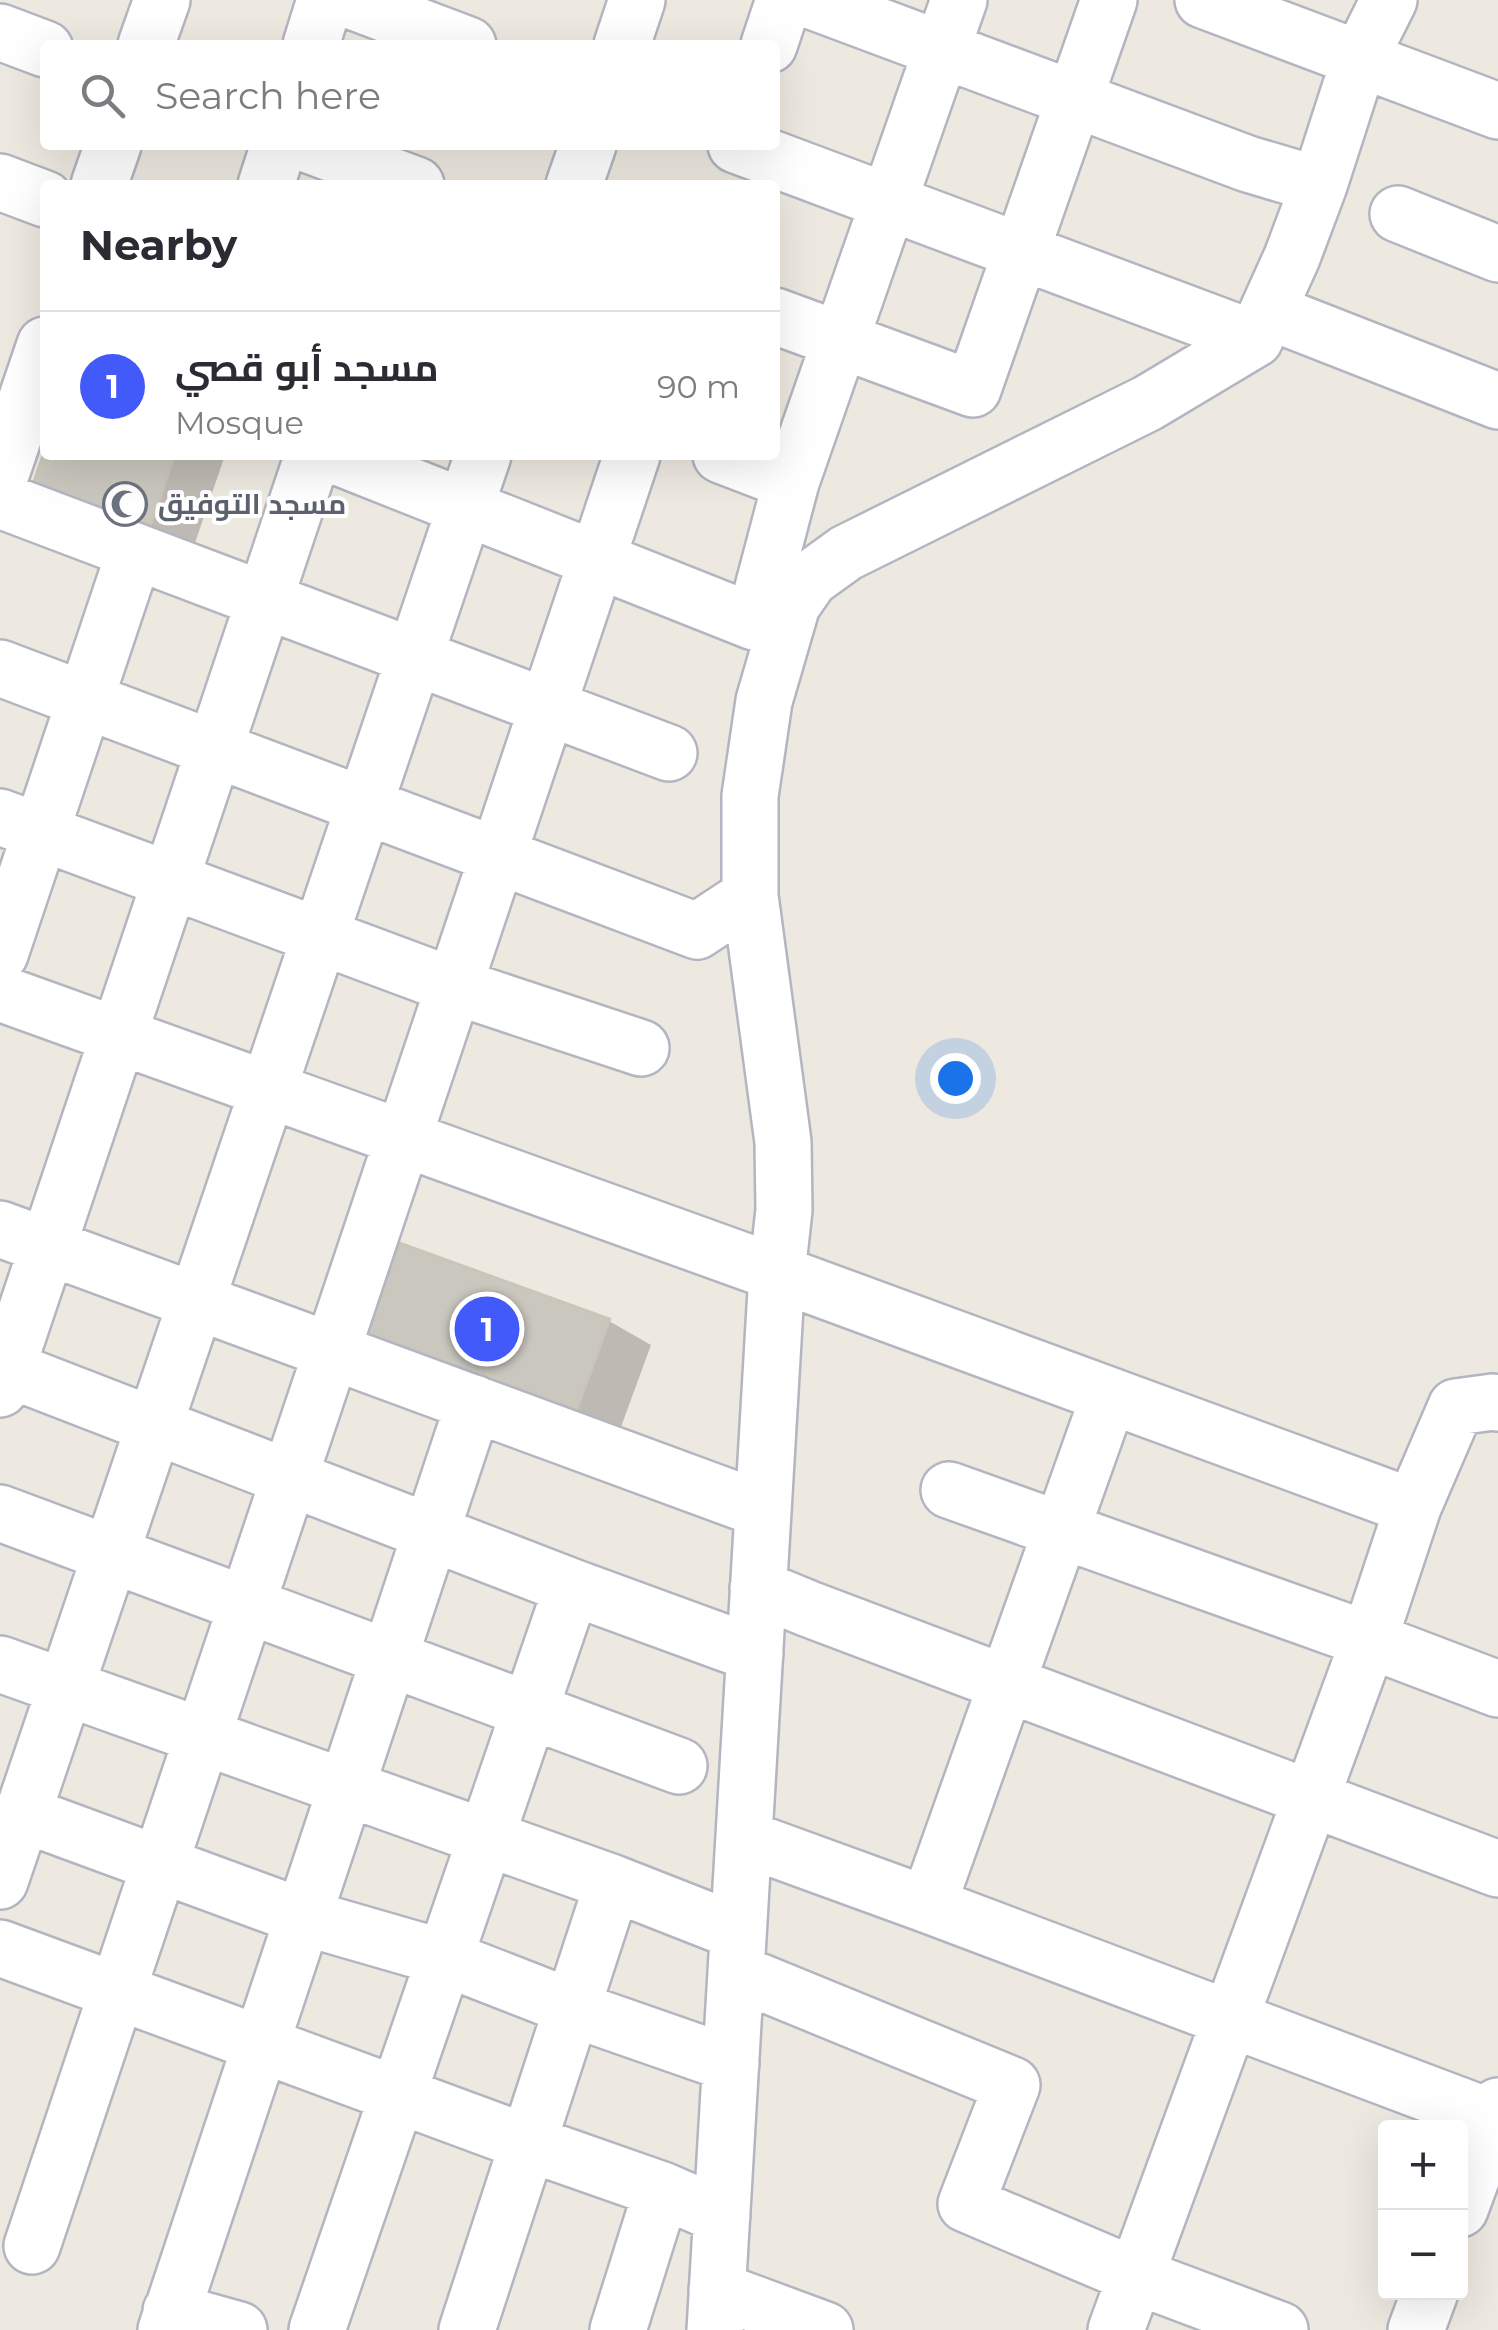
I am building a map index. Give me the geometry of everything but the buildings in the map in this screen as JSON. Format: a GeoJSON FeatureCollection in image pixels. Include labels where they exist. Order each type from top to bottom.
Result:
{"type":"FeatureCollection","features":[{"type":"Feature","properties":{"kind":"street"},"geometry":{"type":"LineString","coordinates":[[148,40],[162,0]]}},
{"type":"Feature","properties":{"kind":"street"},"geometry":{"type":"LineString","coordinates":[[312,40],[325,0]]}},
{"type":"Feature","properties":{"kind":"street"},"geometry":{"type":"LineString","coordinates":[[350,0],[459,32]]}},
{"type":"Feature","properties":{"kind":"street"},"geometry":{"type":"LineString","coordinates":[[624,40],[637,0]]}},
{"type":"Feature","properties":{"kind":"street"},"geometry":{"type":"LineString","coordinates":[[771,40],[784,0]]}},
{"type":"Feature","properties":{"kind":"street"},"geometry":{"type":"LineString","coordinates":[[809,0],[951,24],[1074,99],[1248,164],[1318,185]]}},
{"type":"Feature","properties":{"kind":"street"},"geometry":{"type":"LineString","coordinates":[[780,318],[973,388],[1109,0]]}},
{"type":"Feature","properties":{"kind":"street"},"geometry":{"type":"LineString","coordinates":[[1203,0],[1498,111]]}},
{"type":"Feature","properties":{"kind":"street"},"geometry":{"type":"LineString","coordinates":[[826,2330],[716,2310],[777,1273],[784,1210],[783,1142],[750,896],[750,796],[764,701],[792,605],[810,579],[846,553],[1148,403],[1261,325],[1292,257],[1360,58],[1389,0]]}},
{"type":"Feature","properties":{"kind":"street"},"geometry":{"type":"LineString","coordinates":[[346,460],[754,622],[792,482],[951,24]]}},
{"type":"Feature","properties":{"kind":"street"},"geometry":{"type":"LineString","coordinates":[[101,180],[110,150]]}},
{"type":"Feature","properties":{"kind":"street"},"geometry":{"type":"LineString","coordinates":[[268,180],[277,150]]}},
{"type":"Feature","properties":{"kind":"street"},"geometry":{"type":"LineString","coordinates":[[327,150],[411,174]]}},
{"type":"Feature","properties":{"kind":"street"},"geometry":{"type":"LineString","coordinates":[[576,180],[586,150]]}},
{"type":"Feature","properties":{"kind":"street"},"geometry":{"type":"LineString","coordinates":[[724,180],[733,150]]}},
{"type":"Feature","properties":{"kind":"street"},"geometry":{"type":"LineString","coordinates":[[749,150],[1020,251],[1498,401]]}},
{"type":"Feature","properties":{"kind":"street"},"geometry":{"type":"LineString","coordinates":[[0,182],[40,197]]}},
{"type":"Feature","properties":{"kind":"street"},"geometry":{"type":"LineString","coordinates":[[1398,214],[1498,254]]}},
{"type":"Feature","properties":{"kind":"street"},"geometry":{"type":"LineString","coordinates":[[0,332],[40,345]]}},
{"type":"Feature","properties":{"kind":"street"},"geometry":{"type":"LineString","coordinates":[[0,478],[40,358]]}},
{"type":"Feature","properties":{"kind":"street"},"geometry":{"type":"LineString","coordinates":[[311,460],[118,1036],[24,1238],[2,1374],[155,1425],[755,1654]]}},
{"type":"Feature","properties":{"kind":"street"},"geometry":{"type":"LineString","coordinates":[[0,1881],[480,460]]}},
{"type":"Feature","properties":{"kind":"street"},"geometry":{"type":"LineString","coordinates":[[32,2246],[630,460]]}},
{"type":"Feature","properties":{"kind":"street"},"geometry":{"type":"LineString","coordinates":[[733,460],[792,482]]}},
{"type":"Feature","properties":{"kind":"street"},"geometry":{"type":"LineString","coordinates":[[0,500],[669,753]]}},
{"type":"Feature","properties":{"kind":"street"},"geometry":{"type":"LineString","coordinates":[[0,954],[20,825],[84,700],[134,551]]}},
{"type":"Feature","properties":{"kind":"street"},"geometry":{"type":"LineString","coordinates":[[0,668],[697,930],[750,896]]}},
{"type":"Feature","properties":{"kind":"street"},"geometry":{"type":"LineString","coordinates":[[20,825],[454,986],[641,1048]]}},
{"type":"Feature","properties":{"kind":"street"},"geometry":{"type":"LineString","coordinates":[[0,993],[1414,1507]]}},
{"type":"Feature","properties":{"kind":"street"},"geometry":{"type":"LineString","coordinates":[[24,1238],[763,1510]]}},
{"type":"Feature","properties":{"kind":"street"},"geometry":{"type":"LineString","coordinates":[[928,1905],[1109,1396]]}},
{"type":"Feature","properties":{"kind":"street"},"geometry":{"type":"LineString","coordinates":[[1116,2330],[1414,1507],[1456,1407],[1498,1403]]}},
{"type":"Feature","properties":{"kind":"street"},"geometry":{"type":"LineString","coordinates":[[239,2330],[168,2320],[474,1404]]}},
{"type":"Feature","properties":{"kind":"street"},"geometry":{"type":"LineString","coordinates":[[950,1490],[1498,1689]]}},
{"type":"Feature","properties":{"kind":"street"},"geometry":{"type":"LineString","coordinates":[[0,1512],[679,1766]]}},
{"type":"Feature","properties":{"kind":"street"},"geometry":{"type":"LineString","coordinates":[[317,2330],[572,1587]]}},
{"type":"Feature","properties":{"kind":"street"},"geometry":{"type":"LineString","coordinates":[[758,1588],[1498,1869]]}},
{"type":"Feature","properties":{"kind":"street"},"geometry":{"type":"LineString","coordinates":[[0,1664],[613,1883],[737,1952],[1012,2085],[966,2204],[1136,2276],[1280,2330]]}},
{"type":"Feature","properties":{"kind":"street"},"geometry":{"type":"LineString","coordinates":[[22,1814],[303,1917],[445,1958],[731,2064]]}},
{"type":"Feature","properties":{"kind":"street"},"geometry":{"type":"LineString","coordinates":[[744,1838],[1496,2115],[1468,2188]]}},
{"type":"Feature","properties":{"kind":"street"},"geometry":{"type":"LineString","coordinates":[[467,2330],[613,1883]]}},
{"type":"Feature","properties":{"kind":"street"},"geometry":{"type":"LineString","coordinates":[[0,1948],[662,2190],[722,2216]]}},
{"type":"Feature","properties":{"kind":"street"},"geometry":{"type":"LineString","coordinates":[[618,2330],[662,2190]]}},
{"type":"Feature","properties":{"kind":"street"},"geometry":{"type":"LineString","coordinates":[[1416,2330],[1427,2300]]}},
{"type":"Feature","properties":{"kind":"place","name":"مسجد التوفيق"},"geometry":{"type":"Point","coordinates":[125,504]}},
{"type":"Feature","properties":{"kind":"place","name":"مسجد أبو قصي"},"geometry":{"type":"Point","coordinates":[487,1329]}}]}
